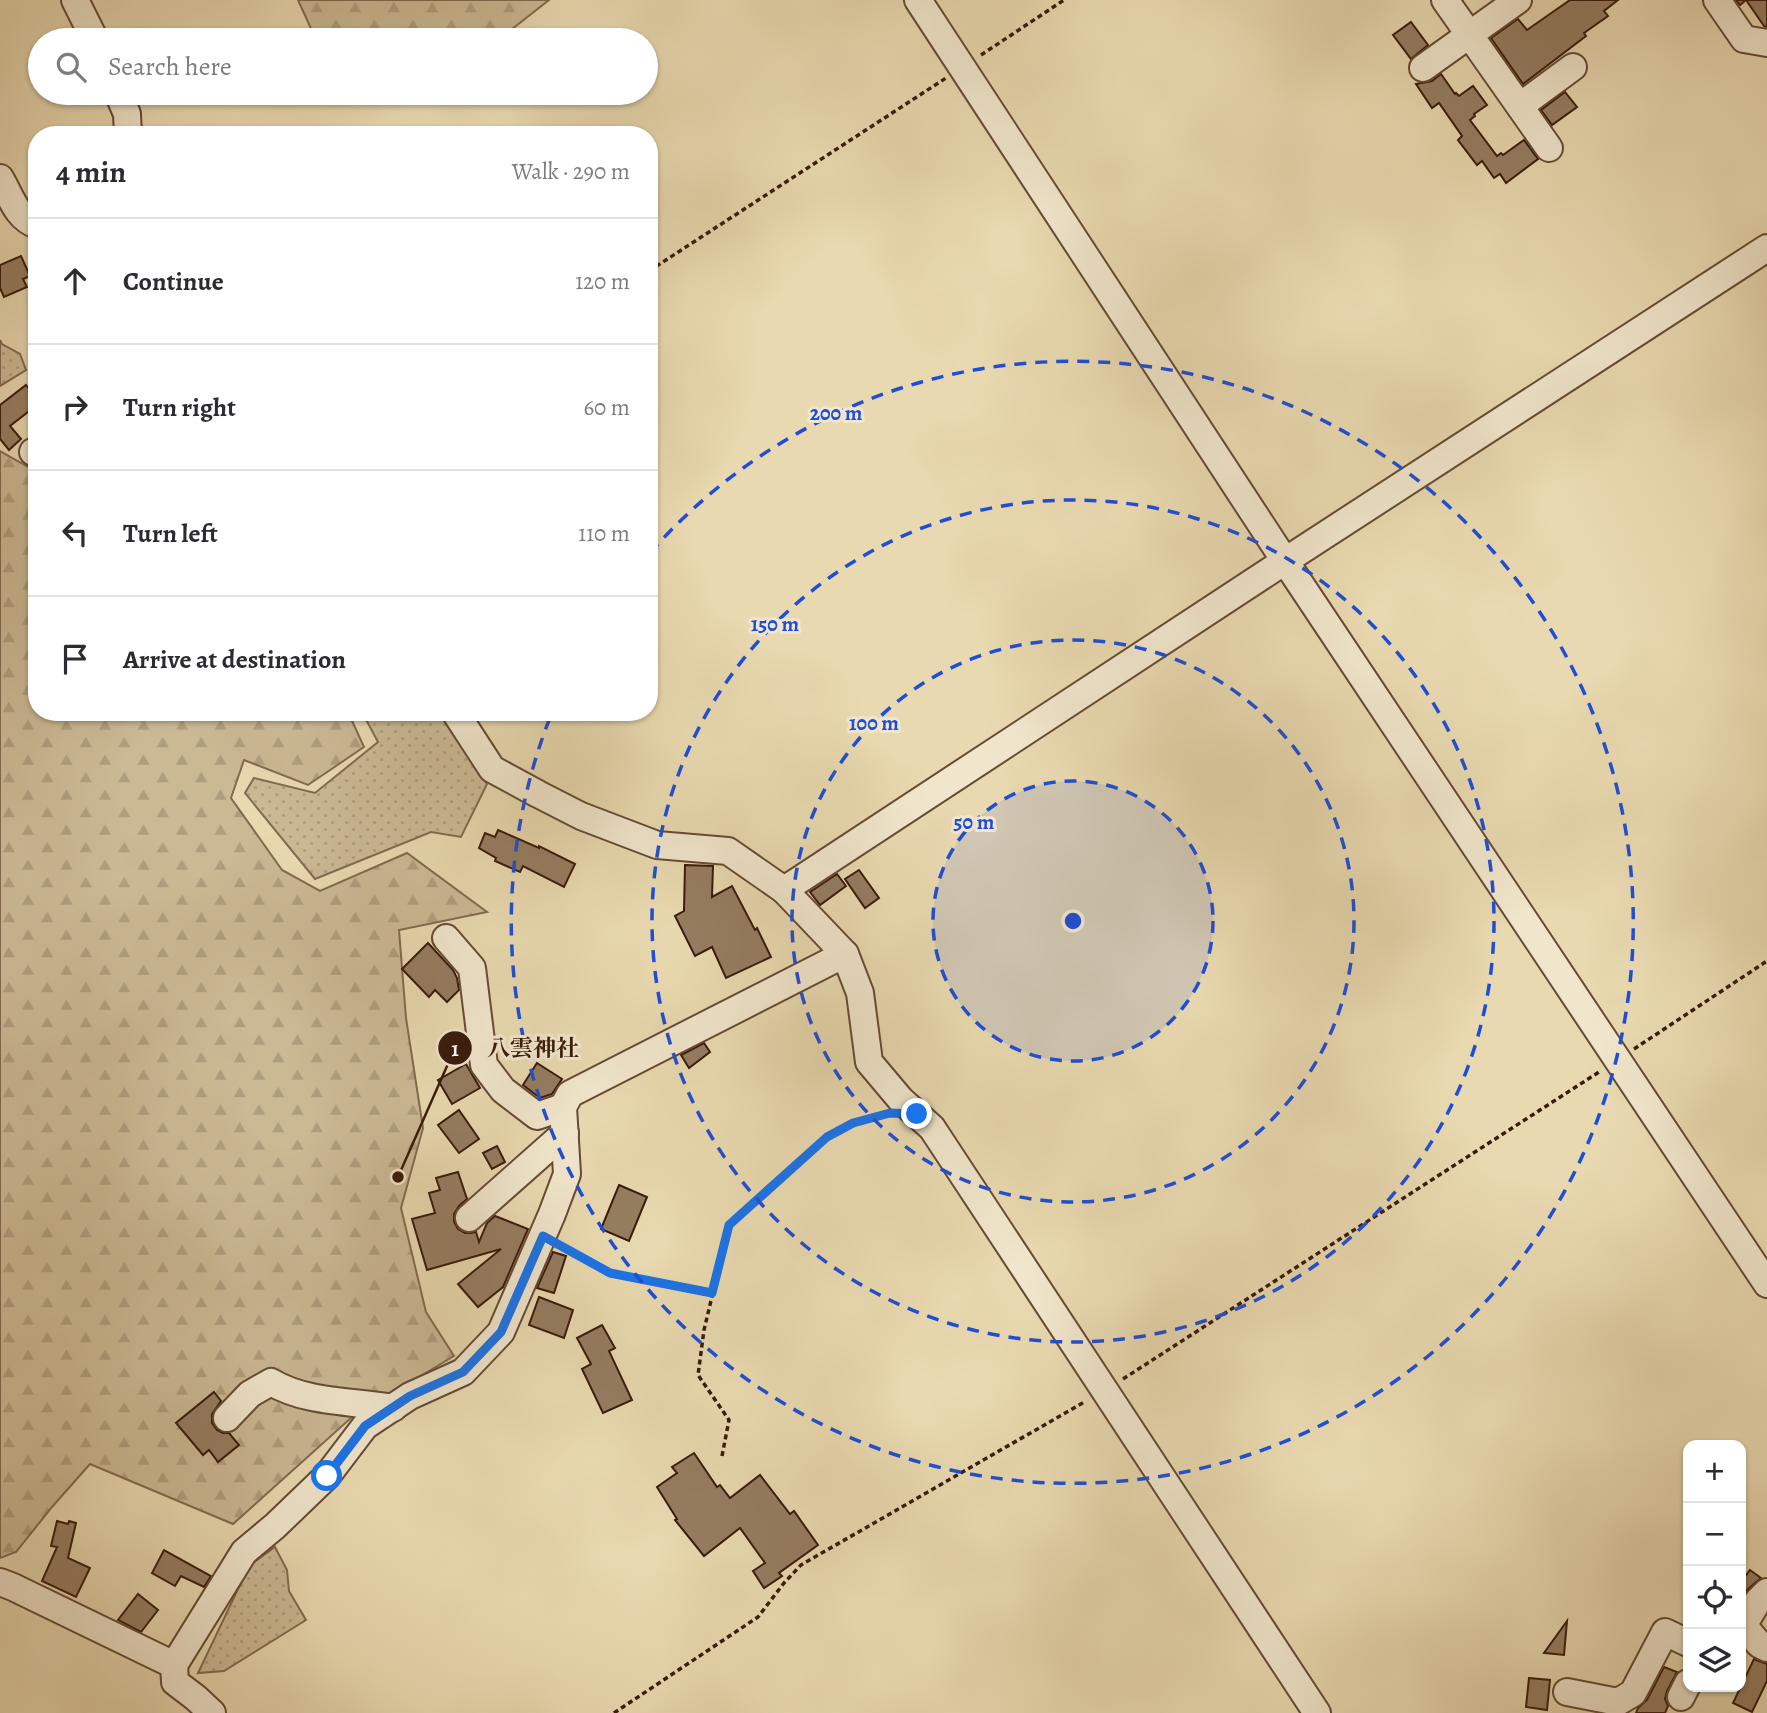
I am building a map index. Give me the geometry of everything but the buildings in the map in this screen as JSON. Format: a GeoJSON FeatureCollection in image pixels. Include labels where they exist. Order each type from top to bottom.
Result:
{"type":"FeatureCollection","features":[{"type":"Feature","properties":{"kind":"street"},"geometry":{"type":"LineString","coordinates":[[75,0],[89,28]]}},
{"type":"Feature","properties":{"kind":"street"},"geometry":{"type":"LineString","coordinates":[[918,0],[1285,561],[1767,1284]]}},
{"type":"Feature","properties":{"kind":"street"},"geometry":{"type":"LineString","coordinates":[[1445,0],[1549,148]]}},
{"type":"Feature","properties":{"kind":"street"},"geometry":{"type":"LineString","coordinates":[[1423,68],[1518,0]]}},
{"type":"Feature","properties":{"kind":"street"},"geometry":{"type":"LineString","coordinates":[[1717,0],[1744,39],[1767,43]]}},
{"type":"Feature","properties":{"kind":"street"},"geometry":{"type":"LineString","coordinates":[[1520,106],[1573,67]]}},
{"type":"Feature","properties":{"kind":"street"},"geometry":{"type":"LineString","coordinates":[[123,105],[128,126]]}},
{"type":"Feature","properties":{"kind":"street"},"geometry":{"type":"LineString","coordinates":[[0,178],[16,210],[28,222]]}},
{"type":"Feature","properties":{"kind":"street"},"geometry":{"type":"LineString","coordinates":[[784,890],[1767,248]]}},
{"type":"Feature","properties":{"kind":"street"},"geometry":{"type":"LineString","coordinates":[[461,721],[492,769],[580,816],[657,845],[728,851],[784,890],[845,954],[860,993],[869,1062],[901,1100],[932,1128],[1317,1713]]}},
{"type":"Feature","properties":{"kind":"street"},"geometry":{"type":"LineString","coordinates":[[446,938],[472,968],[484,1065],[503,1090],[537,1116],[564,1120]]}},
{"type":"Feature","properties":{"kind":"street"},"geometry":{"type":"LineString","coordinates":[[212,1713],[175,1682],[174,1665],[244,1552],[327,1476],[365,1426],[410,1396],[463,1372],[501,1332],[567,1174],[564,1120],[570,1094],[845,954]]}},
{"type":"Feature","properties":{"kind":"street"},"geometry":{"type":"LineString","coordinates":[[469,1218],[564,1120]]}},
{"type":"Feature","properties":{"kind":"street"},"geometry":{"type":"LineString","coordinates":[[227,1418],[250,1394],[271,1382],[284,1391],[315,1398],[393,1408]]}},
{"type":"Feature","properties":{"kind":"street"},"geometry":{"type":"LineString","coordinates":[[0,1582],[174,1665]]}},
{"type":"Feature","properties":{"kind":"street"},"geometry":{"type":"LineString","coordinates":[[1746,1621],[1767,1592]]}},
{"type":"Feature","properties":{"kind":"street"},"geometry":{"type":"LineString","coordinates":[[1743,1629],[1767,1648]]}},
{"type":"Feature","properties":{"kind":"street"},"geometry":{"type":"LineString","coordinates":[[1567,1692],[1618,1702],[1633,1693],[1665,1632],[1683,1641]]}},
{"type":"Feature","properties":{"kind":"path"},"geometry":{"type":"LineString","coordinates":[[658,265],[1064,0]]}},
{"type":"Feature","properties":{"kind":"path"},"geometry":{"type":"LineString","coordinates":[[614,1713],[758,1617],[783,1583],[801,1565],[1105,1390],[1767,961]]}},
{"type":"Feature","properties":{"kind":"path"},"geometry":{"type":"LineString","coordinates":[[722,1456],[729,1420],[698,1375],[704,1330],[729,1225],[827,1137],[853,1123],[890,1113],[917,1114]]}},
{"type":"Feature","properties":{"kind":"path"},"geometry":{"type":"LineString","coordinates":[[543,1236],[610,1273],[712,1293]]}},
{"type":"Feature","properties":{"kind":"green space"},"geometry":{"type":"Polygon","coordinates":[[[298,0],[549,0],[513,28],[311,28],[298,0]]]}},
{"type":"Feature","properties":{"kind":"green space"},"geometry":{"type":"Polygon","coordinates":[[[0,340],[2,344],[20,354],[26,370],[0,386],[0,340]]]}},
{"type":"Feature","properties":{"kind":"green space"},"geometry":{"type":"Polygon","coordinates":[[[0,451],[28,467],[28,721],[352,721],[364,747],[308,785],[244,760],[231,798],[282,870],[320,891],[407,853],[487,912],[399,930],[406,1018],[423,1128],[401,1208],[426,1312],[454,1356],[352,1417],[233,1524],[90,1464],[16,1552],[0,1558],[0,451]]]}},
{"type":"Feature","properties":{"kind":"green space"},"geometry":{"type":"Polygon","coordinates":[[[367,721],[448,721],[487,784],[461,837],[431,832],[315,879],[245,793],[254,778],[315,793],[378,742],[367,721]]]}},
{"type":"Feature","properties":{"kind":"green space"},"geometry":{"type":"Polygon","coordinates":[[[275,1547],[287,1570],[289,1591],[306,1620],[224,1671],[198,1673],[249,1566],[275,1547]]]}},
{"type":"Feature","properties":{"kind":"place","name":"八雲神社"},"geometry":{"type":"Point","coordinates":[398,1177]}},
{"type":"Feature","properties":{"kind":"route"},"geometry":{"type":"LineString","coordinates":[[327,1476],[365,1426],[410,1396],[463,1372],[501,1332],[543,1236],[610,1273],[712,1293],[729,1225],[827,1137],[853,1123],[890,1113],[917,1114]]}}]}
